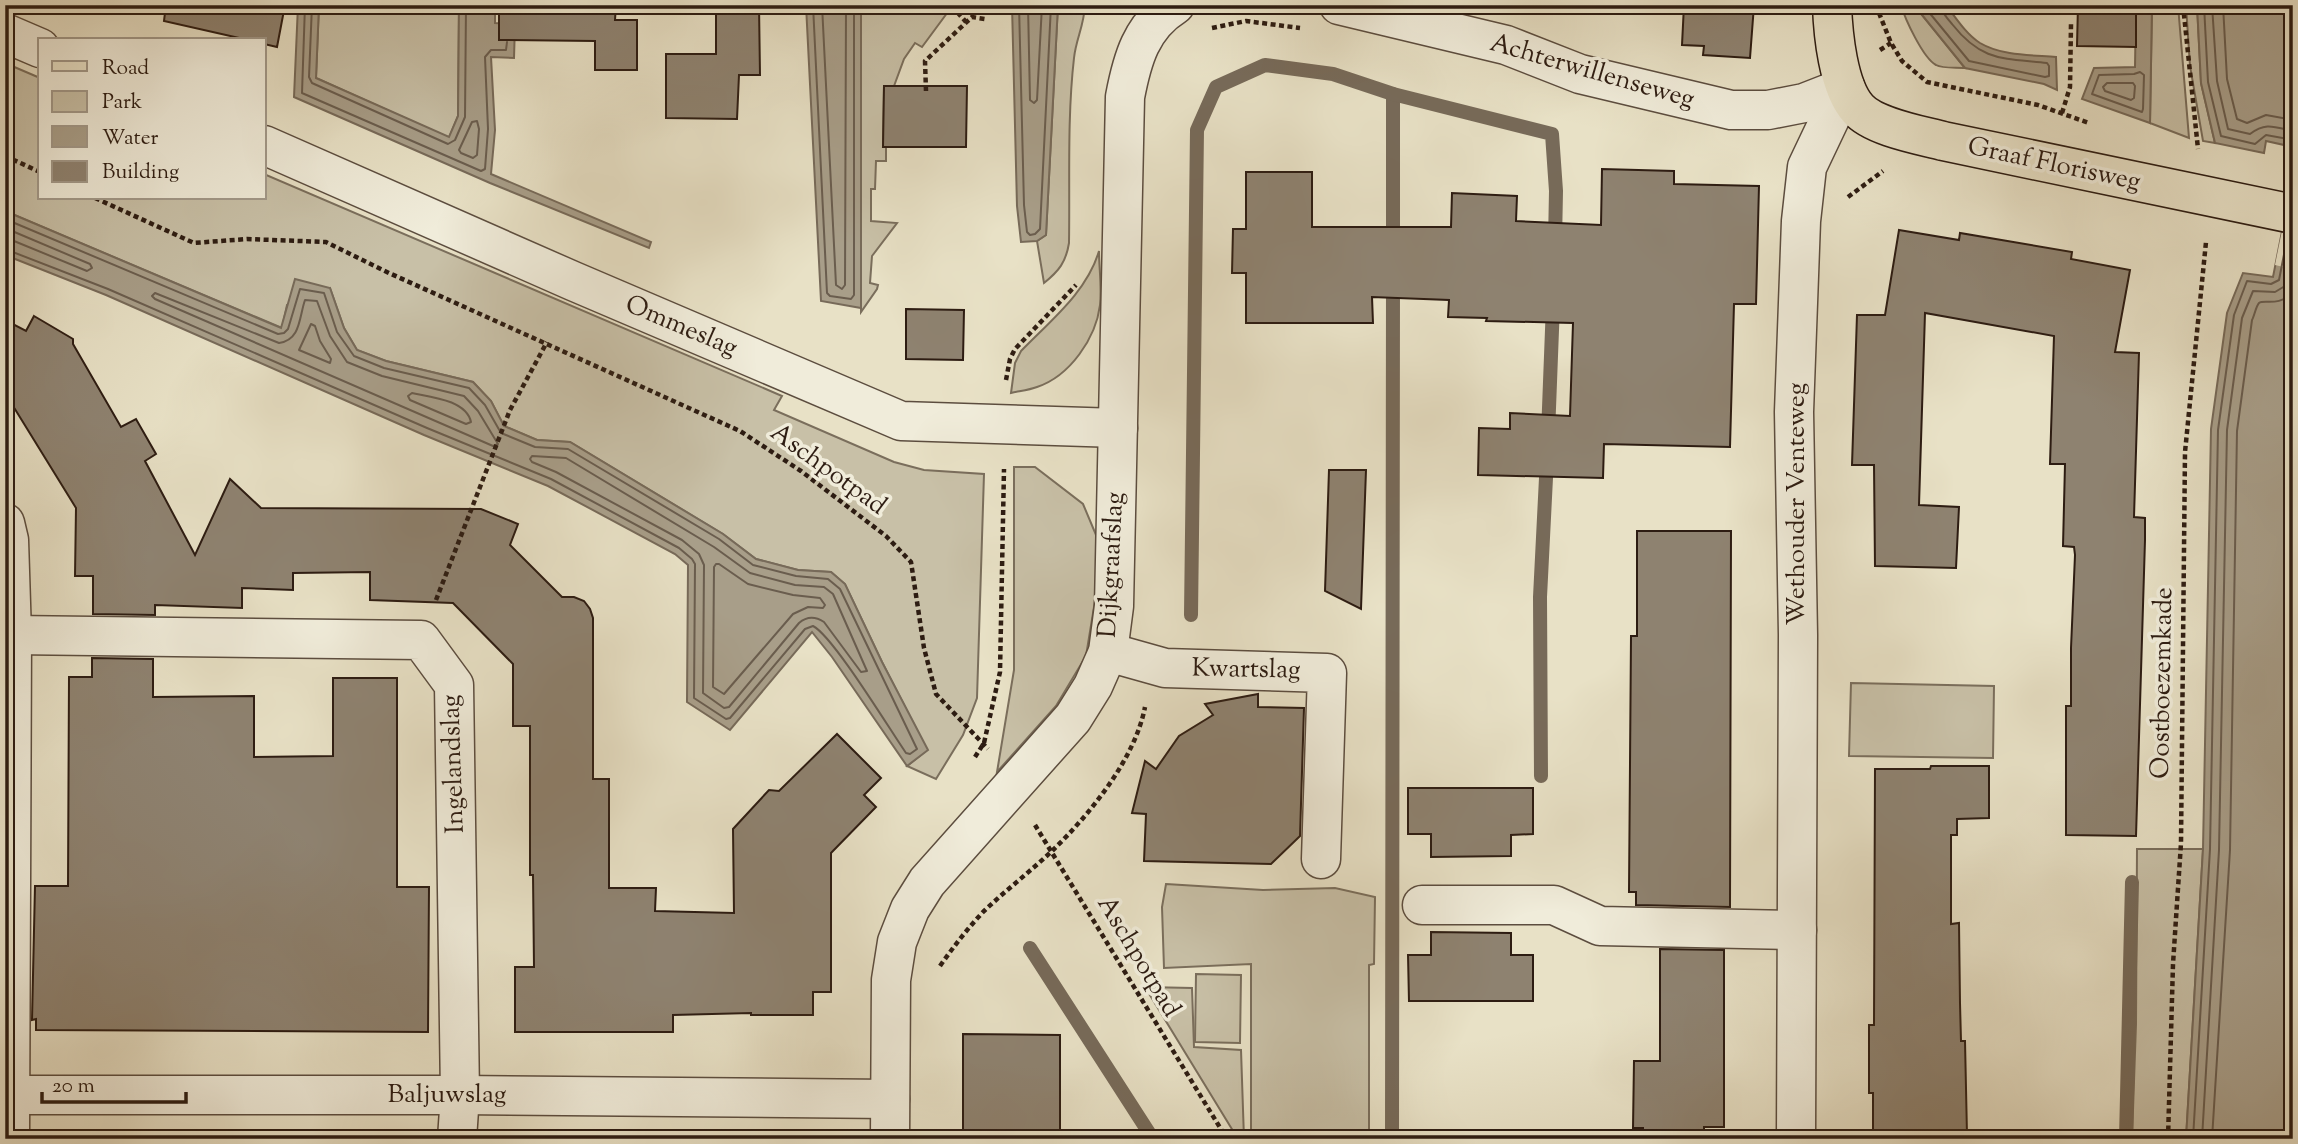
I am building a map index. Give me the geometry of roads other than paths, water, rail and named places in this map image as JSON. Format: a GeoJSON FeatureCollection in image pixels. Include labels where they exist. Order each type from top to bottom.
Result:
{"type":"FeatureCollection","features":[{"type":"Feature","properties":{"kind":"main road"},"geometry":{"type":"LineString","coordinates":[[1832,5],[1838,59],[1845,87]]}},
{"type":"Feature","properties":{"kind":"main road","name":"Graaf Florisweg"},"geometry":{"type":"LineString","coordinates":[[1845,87],[1858,110],[1888,127],[2286,213]]}},
{"type":"Feature","properties":{"kind":"street","name":"Achterwillenseweg"},"geometry":{"type":"LineString","coordinates":[[1339,5],[1506,46],[1580,74],[1731,110],[1768,110],[1804,103],[1845,87]]}},
{"type":"Feature","properties":{"kind":"street","name":"Dijkgraafslag"},"geometry":{"type":"LineString","coordinates":[[890,1139],[891,980],[897,942],[910,909],[927,882],[1073,718],[1093,686],[1108,652],[1114,606],[1125,97],[1131,65],[1140,44],[1165,8]]}},
{"type":"Feature","properties":{"kind":"street"},"geometry":{"type":"LineString","coordinates":[[5,33],[38,47]]}},
{"type":"Feature","properties":{"kind":"street","name":"Wethouder Venteweg"},"geometry":{"type":"LineString","coordinates":[[1796,1139],[1798,635],[1794,412],[1801,221],[1807,166],[1845,87]]}},
{"type":"Feature","properties":{"kind":"street","name":"Ommeslag"},"geometry":{"type":"LineString","coordinates":[[266,146],[901,421],[1118,428]]}},
{"type":"Feature","properties":{"kind":"street"},"geometry":{"type":"LineString","coordinates":[[5,523],[9,540],[12,635],[7,1095],[10,1139]]}},
{"type":"Feature","properties":{"kind":"street","name":"Ingelandslag"},"geometry":{"type":"LineString","coordinates":[[12,635],[421,640],[454,685],[460,1095],[457,1139]]}},
{"type":"Feature","properties":{"kind":"street","name":"Kwartslag"},"geometry":{"type":"LineString","coordinates":[[1108,652],[1166,668],[1327,673],[1321,859]]}},
{"type":"Feature","properties":{"kind":"street"},"geometry":{"type":"LineString","coordinates":[[1422,905],[1553,905],[1600,926],[1797,930]]}},
{"type":"Feature","properties":{"kind":"street","name":"Baljuwslag"},"geometry":{"type":"LineString","coordinates":[[7,1095],[890,1099]]}},
{"type":"Feature","properties":{"kind":"water"},"geometry":{"type":"Polygon","coordinates":[[[298,5],[319,5],[316,78],[449,137],[458,116],[459,5],[495,5],[495,23],[515,24],[514,58],[491,57],[495,130],[491,174],[651,242],[649,248],[490,183],[294,97],[298,5]]]}},
{"type":"Feature","properties":{"kind":"water"},"geometry":{"type":"Polygon","coordinates":[[[806,5],[861,5],[861,308],[821,301],[806,5]]]}},
{"type":"Feature","properties":{"kind":"water"},"geometry":{"type":"Polygon","coordinates":[[[1012,5],[1058,5],[1046,235],[1037,241],[1021,242],[1017,206],[1012,5]]]}},
{"type":"Feature","properties":{"kind":"water"},"geometry":{"type":"Polygon","coordinates":[[[1914,5],[1946,5],[1970,35],[1989,47],[2017,54],[2056,57],[2057,90],[2044,84],[1965,68],[1914,5]]]}},
{"type":"Feature","properties":{"kind":"water"},"geometry":{"type":"Polygon","coordinates":[[[2136,5],[2152,5],[2150,123],[2082,99],[2094,68],[2135,67],[2136,5]]]}},
{"type":"Feature","properties":{"kind":"water"},"geometry":{"type":"Polygon","coordinates":[[[2197,5],[2293,5],[2293,147],[2266,141],[2264,153],[2215,143],[2201,83],[2197,5]]]}},
{"type":"Feature","properties":{"kind":"water"},"geometry":{"type":"Polygon","coordinates":[[[2293,176],[2293,1139],[2186,1139],[2203,849],[2211,429],[2227,313],[2243,273],[2273,277],[2293,176]]]}},
{"type":"Feature","properties":{"kind":"water"},"geometry":{"type":"Polygon","coordinates":[[[5,211],[281,328],[295,279],[330,288],[344,328],[357,350],[386,361],[473,382],[491,401],[504,426],[537,440],[570,442],[723,534],[756,559],[798,570],[831,572],[845,584],[928,750],[907,766],[812,632],[730,730],[687,702],[688,565],[675,554],[548,486],[424,435],[106,295],[5,255],[5,211]]]}},
{"type":"Feature","properties":{"kind":"waterway"},"geometry":{"type":"LineString","coordinates":[[1191,615],[1197,130],[1216,87],[1265,65],[1333,74],[1393,94],[1552,134],[1556,191],[1555,242]]}},
{"type":"Feature","properties":{"kind":"waterway"},"geometry":{"type":"LineString","coordinates":[[1393,94],[1393,245]]}},
{"type":"Feature","properties":{"kind":"waterway"},"geometry":{"type":"LineString","coordinates":[[1392,1139],[1393,279]]}},
{"type":"Feature","properties":{"kind":"waterway"},"geometry":{"type":"LineString","coordinates":[[1548,434],[1553,304]]}},
{"type":"Feature","properties":{"kind":"waterway"},"geometry":{"type":"LineString","coordinates":[[1541,776],[1540,597],[1547,458]]}},
{"type":"Feature","properties":{"kind":"waterway"},"geometry":{"type":"LineString","coordinates":[[2126,1139],[2132,882]]}},
{"type":"Feature","properties":{"kind":"waterway"},"geometry":{"type":"LineString","coordinates":[[1030,948],[1153,1139]]}}]}
